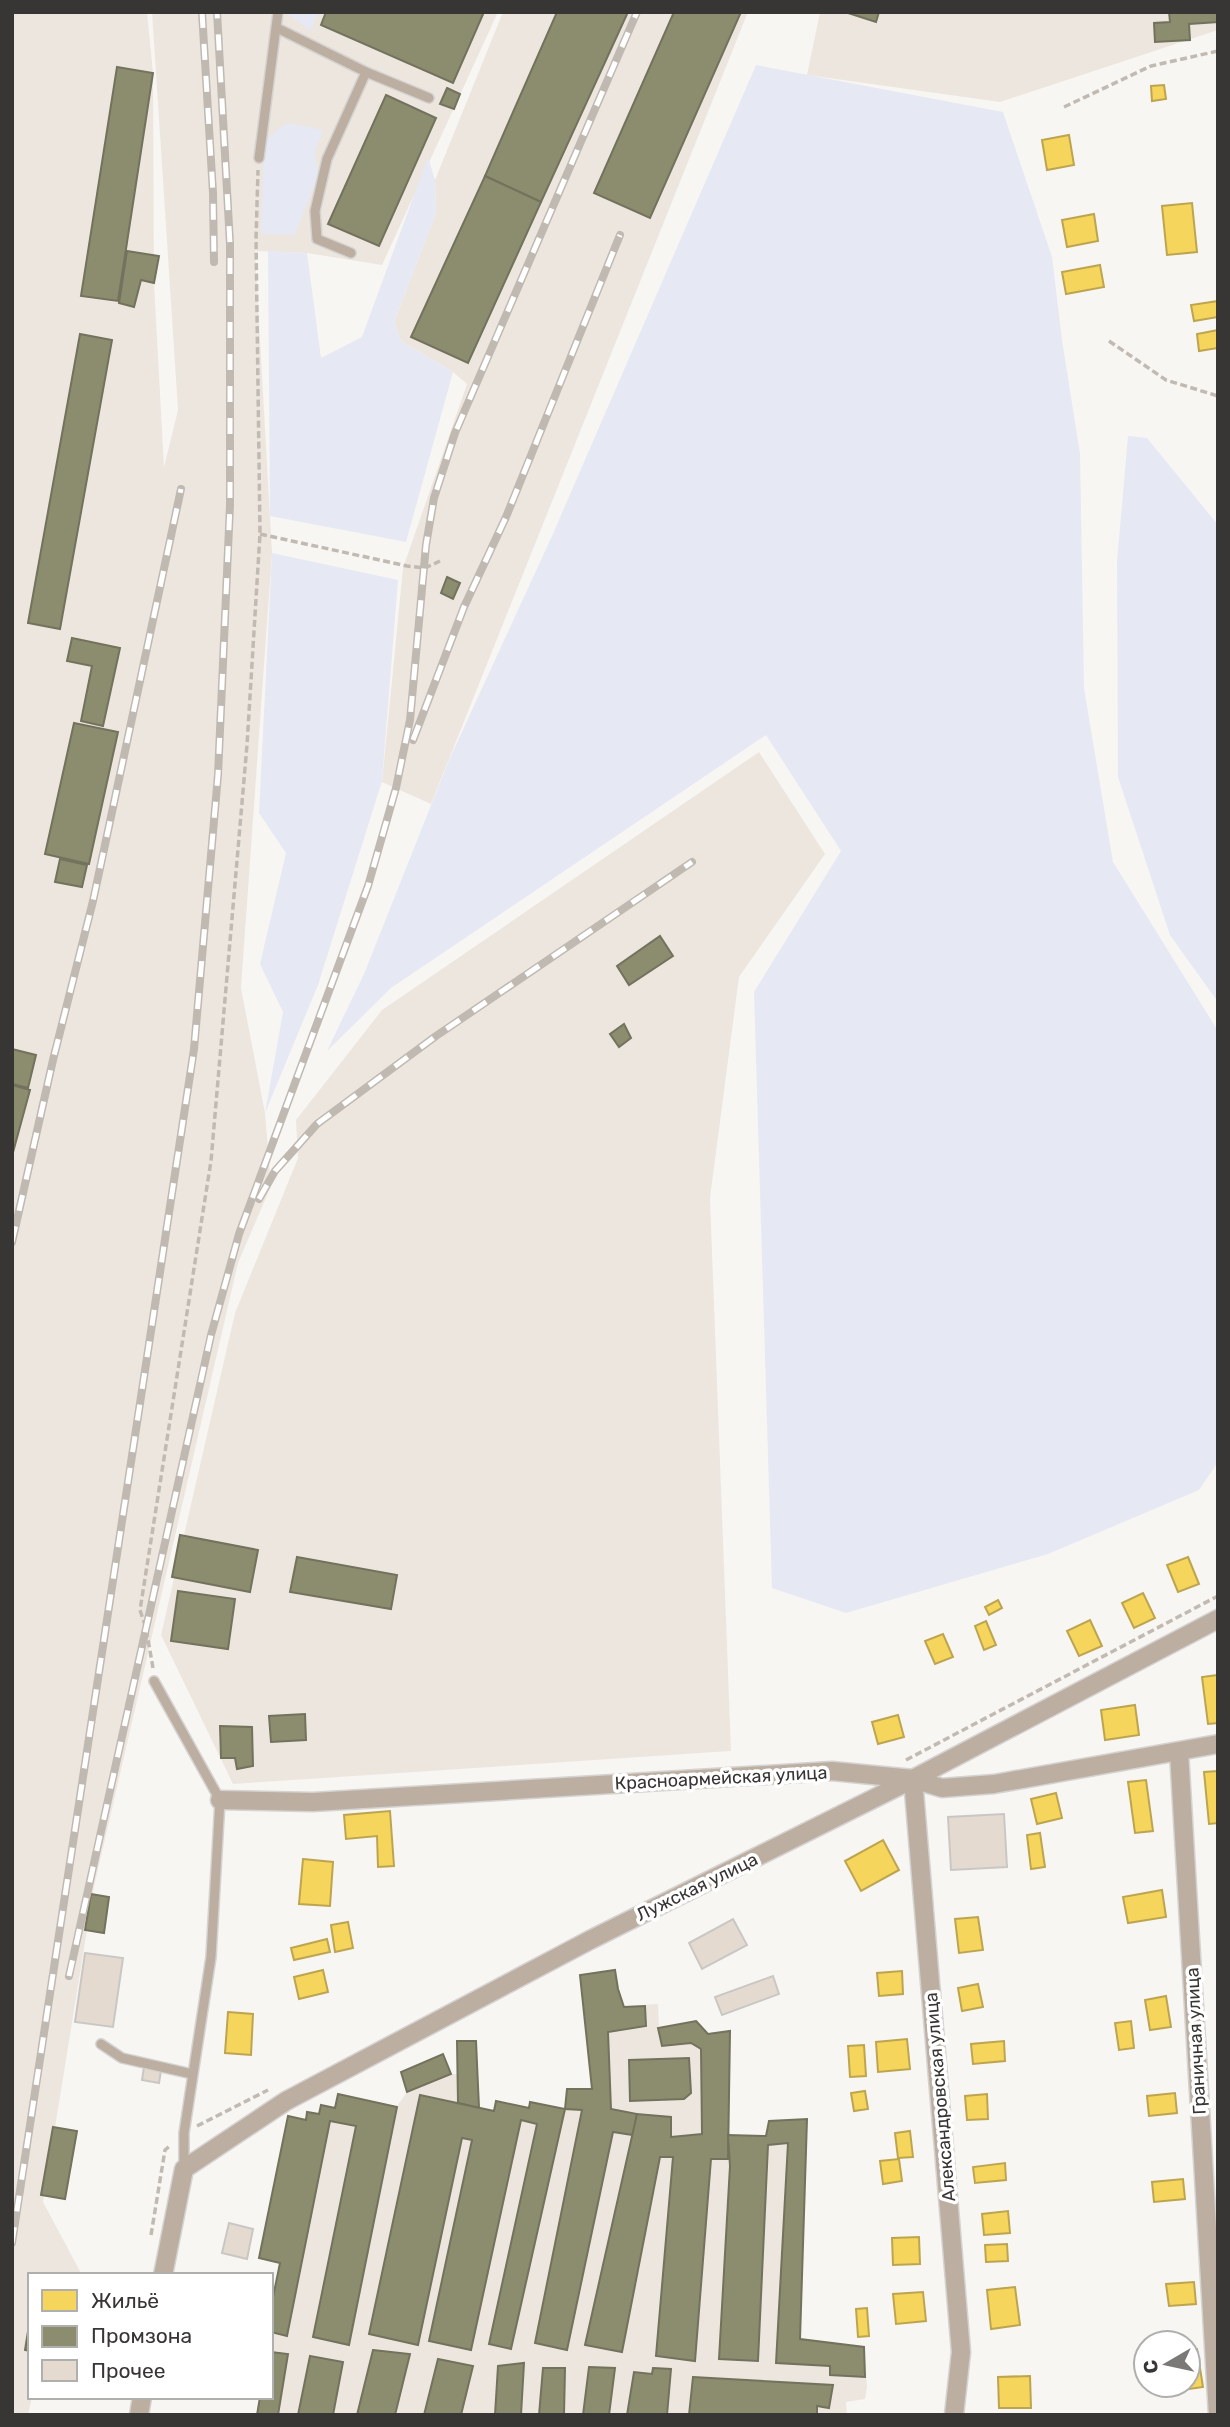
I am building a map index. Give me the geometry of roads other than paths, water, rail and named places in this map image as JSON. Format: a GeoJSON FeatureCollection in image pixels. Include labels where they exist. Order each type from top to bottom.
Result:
{"type":"FeatureCollection","features":[{"type":"Feature","properties":{"kind":"street","name":"Лужская улица"},"geometry":{"type":"LineString","coordinates":[[184,2169],[298,2095],[590,1940],[913,1779],[1218,1619]]}},
{"type":"Feature","properties":{"kind":"street","name":"Красноармейская улица"},"geometry":{"type":"LineString","coordinates":[[220,1800],[313,1802],[832,1771],[913,1779],[942,1788],[994,1784],[1218,1744]]}},
{"type":"Feature","properties":{"kind":"street","name":"Граничная улица"},"geometry":{"type":"LineString","coordinates":[[1179,1752],[1218,2415]]}},
{"type":"Feature","properties":{"kind":"street","name":"Александровская улица"},"geometry":{"type":"LineString","coordinates":[[913,1779],[961,2353],[954,2415]]}},
{"type":"Feature","properties":{"kind":"street"},"geometry":{"type":"LineString","coordinates":[[163,2273],[184,2169]]}},
{"type":"Feature","properties":{"kind":"lane"},"geometry":{"type":"LineString","coordinates":[[259,158],[278,12]]}},
{"type":"Feature","properties":{"kind":"lane"},"geometry":{"type":"LineString","coordinates":[[277,27],[366,72],[429,98]]}},
{"type":"Feature","properties":{"kind":"lane"},"geometry":{"type":"LineString","coordinates":[[351,253],[317,239],[315,211],[327,159],[366,72]]}},
{"type":"Feature","properties":{"kind":"lane"},"geometry":{"type":"LineString","coordinates":[[155,1681],[220,1800],[211,1957],[184,2133],[184,2169]]}},
{"type":"Feature","properties":{"kind":"lane"},"geometry":{"type":"LineString","coordinates":[[101,2044],[122,2058],[192,2074]]}},
{"type":"Feature","properties":{"kind":"railway"},"geometry":{"type":"LineString","coordinates":[[202,12],[213,193],[214,262]]}},
{"type":"Feature","properties":{"kind":"railway"},"geometry":{"type":"LineString","coordinates":[[12,2243],[194,1049],[218,775],[230,505],[230,244],[217,12]]}},
{"type":"Feature","properties":{"kind":"railway"},"geometry":{"type":"LineString","coordinates":[[69,1976],[211,1335],[239,1234],[368,886],[396,788],[410,720],[426,545],[434,498],[455,433],[637,12]]}},
{"type":"Feature","properties":{"kind":"railway"},"geometry":{"type":"LineString","coordinates":[[413,740],[464,607],[506,517],[620,235]]}},
{"type":"Feature","properties":{"kind":"railway"},"geometry":{"type":"LineString","coordinates":[[12,1242],[53,1060],[93,901],[181,489]]}},
{"type":"Feature","properties":{"kind":"railway"},"geometry":{"type":"LineString","coordinates":[[259,1199],[275,1171],[317,1124],[436,1036],[692,862]]}}]}
